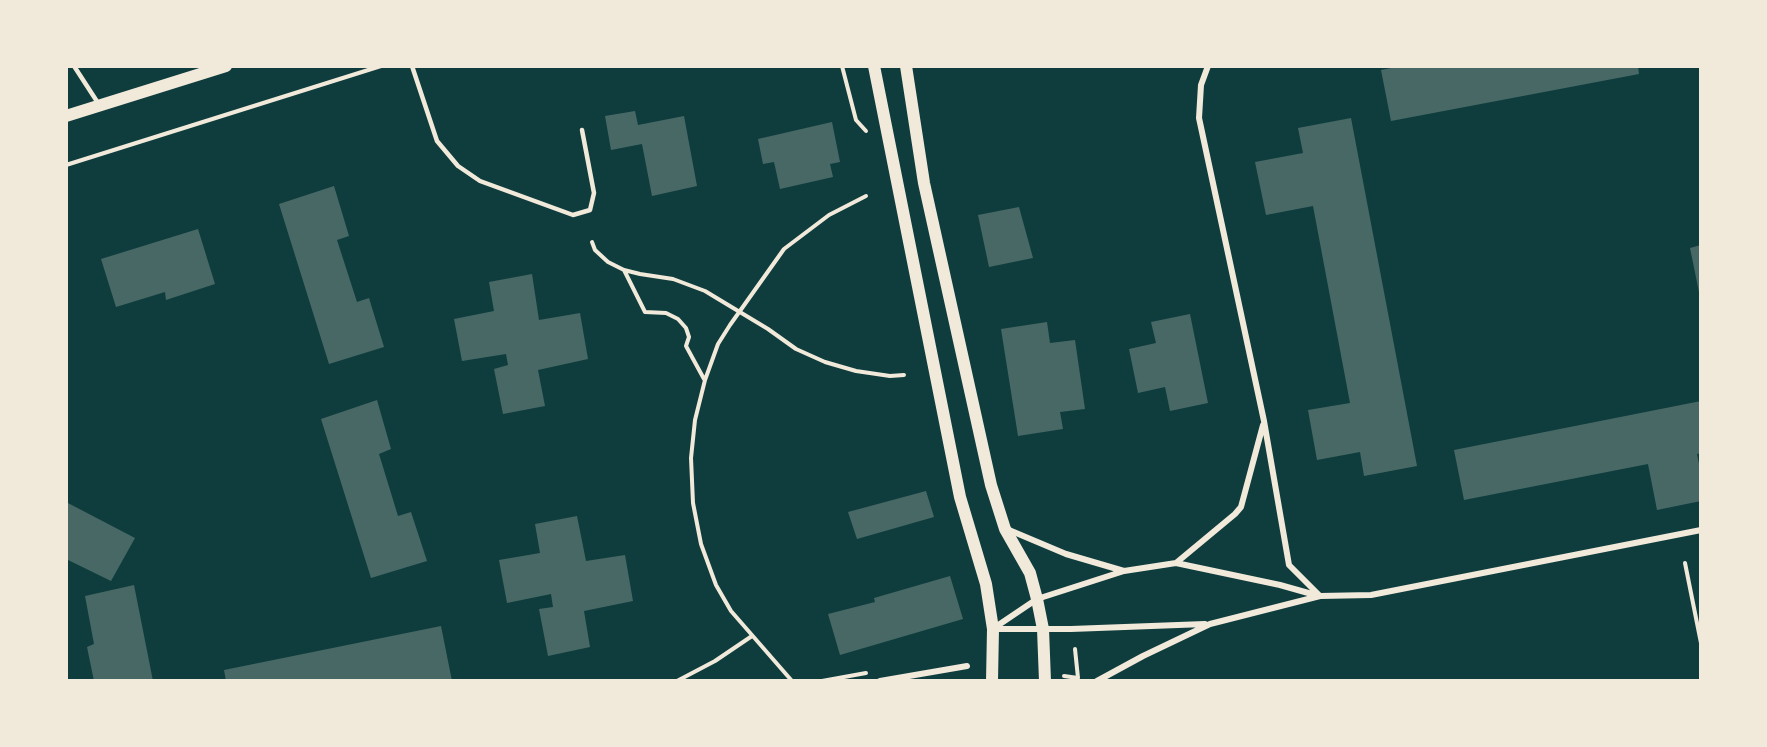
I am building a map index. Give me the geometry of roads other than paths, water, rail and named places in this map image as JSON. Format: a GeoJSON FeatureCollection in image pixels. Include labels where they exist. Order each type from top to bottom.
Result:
{"type":"FeatureCollection","features":[{"type":"Feature","properties":{"kind":"main road"},"geometry":{"type":"LineString","coordinates":[[66,116],[226,66]]}},
{"type":"Feature","properties":{"kind":"main road"},"geometry":{"type":"LineString","coordinates":[[873,67],[960,497],[986,584],[993,629],[992,681]]}},
{"type":"Feature","properties":{"kind":"main road"},"geometry":{"type":"LineString","coordinates":[[907,68],[924,183],[991,485],[1005,529],[1030,573],[1037,598],[1043,629],[1045,681]]}},
{"type":"Feature","properties":{"kind":"street"},"geometry":{"type":"LineString","coordinates":[[1208,66],[1201,85],[1199,118],[1264,421],[1289,565],[1320,596]]}},
{"type":"Feature","properties":{"kind":"street"},"geometry":{"type":"LineString","coordinates":[[1176,563],[1241,507],[1264,421]]}},
{"type":"Feature","properties":{"kind":"street"},"geometry":{"type":"LineString","coordinates":[[1005,529],[1066,554],[1124,571]]}},
{"type":"Feature","properties":{"kind":"street"},"geometry":{"type":"LineString","coordinates":[[1097,681],[1210,624],[1320,596],[1371,595],[1701,530]]}},
{"type":"Feature","properties":{"kind":"street"},"geometry":{"type":"LineString","coordinates":[[993,629],[1037,598],[1124,571],[1176,563],[1320,596]]}},
{"type":"Feature","properties":{"kind":"street"},"geometry":{"type":"LineString","coordinates":[[993,629],[1210,624]]}},
{"type":"Feature","properties":{"kind":"street"},"geometry":{"type":"LineString","coordinates":[[880,681],[967,666]]}},
{"type":"Feature","properties":{"kind":"lane"},"geometry":{"type":"LineString","coordinates":[[74,66],[99,106]]}},
{"type":"Feature","properties":{"kind":"lane"},"geometry":{"type":"LineString","coordinates":[[412,66],[436,141],[458,166],[480,182],[573,215],[590,210],[594,194],[582,129]]}}]}
